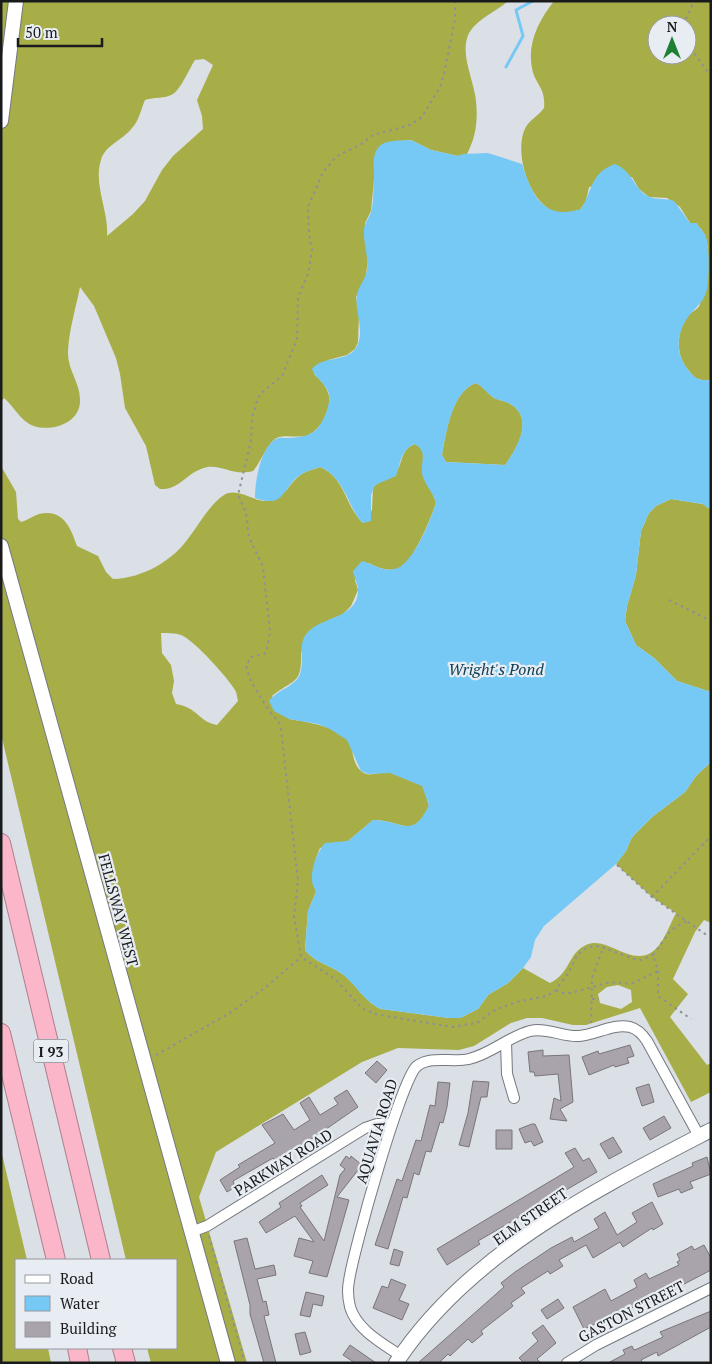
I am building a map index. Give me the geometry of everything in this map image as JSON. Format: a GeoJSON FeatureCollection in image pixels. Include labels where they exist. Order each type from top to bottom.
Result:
{"type":"FeatureCollection","features":[{"type":"Feature","properties":{"kind":"highway","name":"I 93"},"geometry":{"type":"LineString","coordinates":[[1,843],[101,1259]]}},
{"type":"Feature","properties":{"kind":"highway"},"geometry":{"type":"LineString","coordinates":[[1,1033],[56,1259]]}},
{"type":"Feature","properties":{"kind":"highway"},"geometry":{"type":"LineString","coordinates":[[76,1349],[80,1363]]}},
{"type":"Feature","properties":{"kind":"highway"},"geometry":{"type":"LineString","coordinates":[[122,1349],[126,1363]]}},
{"type":"Feature","properties":{"kind":"main road"},"geometry":{"type":"LineString","coordinates":[[1,121],[16,1]]}},
{"type":"Feature","properties":{"kind":"main road","name":"FELLSWAY WEST"},"geometry":{"type":"LineString","coordinates":[[1,546],[228,1363]]}},
{"type":"Feature","properties":{"kind":"main road","name":"ELM STREET"},"geometry":{"type":"LineString","coordinates":[[398,1359],[442,1304],[462,1286],[530,1234],[561,1212],[637,1167],[705,1133]]}},
{"type":"Feature","properties":{"kind":"main road","name":"FELLSWAY WEST"},"geometry":{"type":"LineString","coordinates":[[205,1283],[219,1363]]}},
{"type":"Feature","properties":{"kind":"street","name":"AQUAVIA ROAD"},"geometry":{"type":"LineString","coordinates":[[398,1359],[356,1320],[350,1309],[348,1290],[356,1248],[392,1124],[406,1081],[416,1066],[432,1061],[469,1059],[536,1030],[545,1030],[570,1036],[591,1034],[624,1026],[634,1028],[642,1034],[705,1133]]}},
{"type":"Feature","properties":{"kind":"street"},"geometry":{"type":"LineString","coordinates":[[506,1042],[507,1074],[514,1098]]}},
{"type":"Feature","properties":{"kind":"street","name":"PARKWAY ROAD"},"geometry":{"type":"LineString","coordinates":[[191,1232],[207,1226],[365,1128],[377,1124],[392,1124]]}},
{"type":"Feature","properties":{"kind":"street","name":"GASTON STREET"},"geometry":{"type":"LineString","coordinates":[[567,1363],[596,1345],[711,1288]]}},
{"type":"Feature","properties":{"kind":"path"},"geometry":{"type":"LineString","coordinates":[[455,1],[455,19],[444,74],[440,87],[422,117],[410,125],[373,135],[360,145],[342,153],[323,172],[317,185],[307,212],[312,250],[308,274],[298,297],[297,339],[282,376],[260,394],[257,401],[238,495],[246,513],[249,537],[263,566],[267,618],[270,632],[268,647],[266,652],[248,660],[246,666],[251,685],[269,712],[278,719],[281,729],[298,881],[294,916],[301,957],[335,979],[362,1008],[375,1014],[445,1026],[459,1026],[477,1023],[499,1008],[522,1000],[547,996],[556,990],[569,972],[577,955],[584,948],[595,946],[635,959],[653,955],[671,930],[686,921]]}},
{"type":"Feature","properties":{"kind":"path"},"geometry":{"type":"LineString","coordinates":[[688,15],[694,1]]}},
{"type":"Feature","properties":{"kind":"path"},"geometry":{"type":"LineString","coordinates":[[697,57],[711,76]]}},
{"type":"Feature","properties":{"kind":"path"},"geometry":{"type":"LineString","coordinates":[[669,600],[711,621]]}},
{"type":"Feature","properties":{"kind":"path"},"geometry":{"type":"LineString","coordinates":[[652,897],[711,836]]}},
{"type":"Feature","properties":{"kind":"path"},"geometry":{"type":"LineString","coordinates":[[617,865],[652,897],[708,936]]}},
{"type":"Feature","properties":{"kind":"path"},"geometry":{"type":"LineString","coordinates":[[591,1034],[592,978],[603,948]]}},
{"type":"Feature","properties":{"kind":"path"},"geometry":{"type":"LineString","coordinates":[[653,955],[658,971],[658,996],[691,1019]]}},
{"type":"Feature","properties":{"kind":"path"},"geometry":{"type":"LineString","coordinates":[[144,1062],[228,1014],[266,987],[301,957]]}},
{"type":"Feature","properties":{"kind":"path"},"geometry":{"type":"LineString","coordinates":[[556,990],[563,993],[571,993],[613,981],[631,984],[658,971]]}},
{"type":"Feature","properties":{"kind":"path"},"geometry":{"type":"LineString","coordinates":[[592,999],[599,998]]}},
{"type":"Feature","properties":{"kind":"path"},"geometry":{"type":"LineString","coordinates":[[207,1226],[245,1363]]}},
{"type":"Feature","properties":{"kind":"green space"},"geometry":{"type":"Polygon","coordinates":[[[1,1],[508,1],[477,23],[469,33],[466,41],[466,58],[475,93],[477,115],[476,128],[467,154],[458,156],[431,150],[411,140],[390,142],[374,180],[371,211],[365,223],[368,261],[365,281],[356,297],[359,314],[358,342],[355,349],[347,355],[328,360],[314,374],[327,389],[329,396],[327,414],[316,430],[306,436],[275,439],[253,471],[238,472],[208,467],[195,472],[177,485],[167,489],[160,489],[155,485],[146,446],[125,408],[116,358],[94,306],[80,287],[68,351],[68,358],[80,395],[78,411],[66,423],[49,428],[40,427],[25,421],[4,398],[1,402],[1,1]],[[204,59],[195,60],[176,91],[167,97],[145,100],[134,125],[106,150],[101,160],[99,179],[106,217],[107,236],[145,201],[162,170],[173,156],[203,129],[202,116],[197,100],[213,65],[204,59]]]}},
{"type":"Feature","properties":{"kind":"green space"},"geometry":{"type":"Polygon","coordinates":[[[554,1],[711,1],[711,380],[702,380],[691,374],[682,361],[679,347],[682,326],[690,314],[699,306],[707,270],[707,242],[696,223],[690,223],[680,207],[667,198],[649,197],[639,189],[632,177],[589,187],[586,201],[580,210],[566,214],[554,212],[544,205],[535,195],[528,182],[522,155],[524,131],[544,108],[542,91],[533,74],[531,59],[533,41],[539,24],[554,1]]]}},
{"type":"Feature","properties":{"kind":"green space"},"geometry":{"type":"Polygon","coordinates":[[[476,383],[494,398],[512,405],[519,411],[522,418],[521,435],[505,465],[446,462],[442,455],[448,424],[456,403],[468,387],[476,383]]]}},
{"type":"Feature","properties":{"kind":"green space"},"geometry":{"type":"Polygon","coordinates":[[[415,444],[421,448],[424,455],[422,470],[436,502],[417,547],[406,563],[398,569],[385,569],[369,563],[355,580],[358,590],[351,606],[341,616],[331,620],[301,652],[300,670],[296,680],[272,696],[289,719],[330,728],[344,737],[351,746],[358,768],[364,773],[391,773],[423,786],[429,806],[423,817],[412,826],[373,820],[348,841],[320,848],[314,875],[316,892],[308,911],[305,950],[317,960],[341,973],[369,1002],[381,1009],[449,1018],[460,1018],[478,1009],[488,995],[508,983],[523,968],[550,983],[562,974],[576,953],[586,945],[602,944],[627,954],[644,956],[656,949],[676,913],[652,897],[616,864],[635,834],[652,817],[685,792],[696,776],[711,762],[711,923],[704,920],[695,932],[673,979],[688,994],[670,1017],[707,1065],[711,1063],[711,1092],[691,1102],[640,1008],[586,1025],[573,1025],[542,1018],[527,1018],[511,1023],[474,1046],[459,1050],[398,1048],[362,1062],[216,1152],[199,1197],[247,1363],[151,1363],[147,1349],[178,1349],[178,1259],[126,1259],[1,734],[1,466],[16,492],[18,519],[21,522],[39,514],[47,513],[60,517],[69,526],[77,546],[98,556],[106,572],[113,579],[146,572],[166,560],[183,545],[210,508],[224,495],[236,493],[259,500],[271,500],[284,493],[301,474],[320,467],[335,478],[363,523],[372,510],[373,488],[395,473],[405,451],[415,444]],[[161,633],[162,653],[171,665],[174,681],[172,693],[176,704],[189,708],[206,721],[217,725],[238,701],[235,690],[194,644],[187,638],[176,634],[161,633]],[[618,985],[607,987],[598,994],[600,1003],[621,1009],[632,1002],[631,990],[618,985]]]}},
{"type":"Feature","properties":{"kind":"green space"},"geometry":{"type":"Polygon","coordinates":[[[671,499],[703,504],[711,510],[711,692],[677,681],[654,658],[636,645],[625,621],[627,606],[636,575],[641,531],[649,513],[656,506],[671,499]]]}},
{"type":"Feature","properties":{"kind":"green space"},"geometry":{"type":"Polygon","coordinates":[[[1,1150],[27,1259],[15,1259],[15,1349],[48,1349],[51,1363],[1,1363],[1,1150]]]}},
{"type":"Feature","properties":{"kind":"water","name":"Wright's Pond"},"geometry":{"type":"Polygon","coordinates":[[[411,140],[431,150],[458,156],[488,153],[522,164],[535,195],[541,203],[557,211],[568,212],[581,209],[596,177],[615,164],[626,172],[645,194],[653,198],[674,201],[690,223],[696,223],[704,234],[707,240],[708,254],[706,294],[684,323],[680,335],[679,349],[682,361],[691,374],[702,380],[711,380],[711,510],[703,504],[671,499],[656,506],[649,513],[641,531],[636,575],[627,606],[625,621],[636,645],[654,658],[677,681],[711,692],[711,762],[696,776],[685,792],[652,817],[635,834],[616,864],[544,926],[535,940],[531,957],[523,968],[508,983],[488,995],[478,1009],[460,1018],[381,1009],[369,1002],[341,973],[317,960],[305,950],[308,911],[316,892],[312,882],[312,870],[317,855],[325,843],[348,841],[373,820],[412,826],[423,816],[429,805],[422,786],[390,773],[368,774],[361,771],[347,740],[318,724],[289,719],[274,711],[269,701],[298,678],[301,669],[302,642],[307,633],[321,623],[346,612],[357,599],[358,590],[353,571],[362,561],[390,570],[401,566],[414,551],[426,529],[436,502],[423,477],[422,452],[415,444],[410,446],[402,457],[396,476],[375,485],[371,495],[371,521],[363,523],[359,519],[334,476],[320,467],[306,472],[294,480],[283,495],[275,500],[255,498],[256,483],[262,457],[271,443],[279,438],[295,438],[312,433],[320,426],[323,420],[328,406],[329,394],[312,369],[322,362],[341,358],[352,353],[359,342],[360,328],[357,295],[367,271],[364,229],[373,204],[375,154],[384,143],[411,140]],[[476,383],[468,387],[456,403],[448,424],[442,455],[446,462],[505,465],[521,435],[522,418],[512,405],[494,398],[476,383]]]}},
{"type":"Feature","properties":{"kind":"building"},"geometry":{"type":"Polygon","coordinates":[[[630,1045],[634,1056],[627,1058],[629,1063],[615,1067],[614,1065],[589,1075],[582,1057],[598,1051],[599,1054],[630,1045]]]}},
{"type":"Feature","properties":{"kind":"building"},"geometry":{"type":"Polygon","coordinates":[[[543,1050],[543,1056],[569,1055],[573,1102],[560,1109],[567,1121],[550,1119],[554,1098],[561,1101],[558,1074],[535,1076],[534,1072],[530,1072],[528,1052],[543,1050]]]}},
{"type":"Feature","properties":{"kind":"building"},"geometry":{"type":"Polygon","coordinates":[[[377,1061],[387,1070],[376,1083],[365,1073],[377,1061]]]}},
{"type":"Feature","properties":{"kind":"building"},"geometry":{"type":"Polygon","coordinates":[[[473,1081],[489,1082],[487,1097],[481,1097],[469,1147],[459,1145],[468,1113],[473,1081]]]}},
{"type":"Feature","properties":{"kind":"building"},"geometry":{"type":"Polygon","coordinates":[[[438,1082],[450,1083],[443,1123],[440,1122],[431,1152],[426,1151],[419,1175],[414,1173],[407,1198],[403,1197],[388,1249],[375,1245],[397,1179],[402,1181],[416,1140],[421,1141],[430,1105],[435,1106],[438,1082]]]}},
{"type":"Feature","properties":{"kind":"building"},"geometry":{"type":"Polygon","coordinates":[[[649,1084],[654,1102],[642,1106],[636,1088],[649,1084]]]}},
{"type":"Feature","properties":{"kind":"building"},"geometry":{"type":"Polygon","coordinates":[[[347,1090],[358,1107],[277,1163],[273,1158],[233,1181],[235,1187],[227,1192],[220,1180],[240,1167],[238,1165],[275,1143],[262,1125],[283,1114],[294,1130],[310,1120],[300,1103],[309,1097],[320,1115],[338,1104],[334,1098],[347,1090]]]}},
{"type":"Feature","properties":{"kind":"building"},"geometry":{"type":"Polygon","coordinates":[[[664,1116],[671,1128],[650,1140],[643,1128],[664,1116]]]}},
{"type":"Feature","properties":{"kind":"building"},"geometry":{"type":"Polygon","coordinates":[[[535,1124],[543,1142],[534,1146],[531,1141],[525,1143],[519,1129],[535,1124]]]}},
{"type":"Feature","properties":{"kind":"building"},"geometry":{"type":"Polygon","coordinates":[[[496,1130],[512,1130],[512,1149],[496,1149],[496,1130]]]}},
{"type":"Feature","properties":{"kind":"building"},"geometry":{"type":"Polygon","coordinates":[[[613,1137],[622,1152],[609,1159],[600,1144],[613,1137]]]}},
{"type":"Feature","properties":{"kind":"building"},"geometry":{"type":"Polygon","coordinates":[[[575,1148],[583,1161],[589,1158],[597,1172],[478,1241],[480,1244],[447,1265],[437,1249],[574,1167],[565,1153],[575,1148]]]}},
{"type":"Feature","properties":{"kind":"building"},"geometry":{"type":"Polygon","coordinates":[[[346,1156],[350,1159],[351,1156],[362,1165],[337,1197],[349,1200],[327,1277],[309,1273],[313,1261],[294,1256],[299,1238],[314,1242],[295,1216],[266,1233],[259,1222],[281,1207],[279,1203],[322,1175],[328,1185],[300,1203],[302,1206],[300,1207],[324,1241],[340,1175],[345,1169],[340,1165],[346,1156]]]}},
{"type":"Feature","properties":{"kind":"building"},"geometry":{"type":"Polygon","coordinates":[[[707,1157],[711,1174],[690,1182],[693,1188],[681,1193],[679,1189],[658,1197],[653,1184],[693,1166],[692,1163],[707,1157]]]}},
{"type":"Feature","properties":{"kind":"building"},"geometry":{"type":"Polygon","coordinates":[[[652,1202],[663,1224],[653,1230],[652,1228],[623,1247],[620,1242],[593,1258],[586,1245],[559,1260],[563,1266],[550,1274],[548,1271],[521,1288],[525,1293],[511,1303],[513,1306],[481,1331],[483,1334],[472,1343],[468,1339],[450,1356],[448,1354],[439,1363],[418,1363],[504,1287],[501,1283],[515,1272],[551,1248],[572,1237],[574,1242],[599,1228],[594,1219],[605,1212],[617,1235],[637,1222],[632,1213],[652,1202]]]}},
{"type":"Feature","properties":{"kind":"building"},"geometry":{"type":"Polygon","coordinates":[[[247,1238],[255,1269],[274,1265],[276,1275],[257,1279],[263,1302],[266,1301],[269,1315],[264,1316],[276,1363],[264,1363],[250,1314],[250,1305],[234,1241],[247,1238]]]}},
{"type":"Feature","properties":{"kind":"building"},"geometry":{"type":"Polygon","coordinates":[[[704,1245],[711,1258],[711,1270],[646,1304],[645,1302],[584,1329],[573,1307],[605,1289],[611,1301],[637,1287],[634,1280],[646,1273],[649,1279],[679,1265],[677,1262],[680,1260],[677,1254],[692,1246],[694,1250],[704,1245]]]}},
{"type":"Feature","properties":{"kind":"building"},"geometry":{"type":"Polygon","coordinates":[[[394,1249],[403,1252],[399,1266],[390,1264],[394,1249]]]}},
{"type":"Feature","properties":{"kind":"building"},"geometry":{"type":"Polygon","coordinates":[[[391,1279],[406,1285],[399,1300],[409,1304],[402,1320],[373,1308],[382,1286],[388,1288],[391,1279]]]}},
{"type":"Feature","properties":{"kind":"building"},"geometry":{"type":"Polygon","coordinates":[[[306,1292],[324,1296],[322,1306],[313,1304],[310,1317],[300,1315],[306,1292]]]}},
{"type":"Feature","properties":{"kind":"building"},"geometry":{"type":"Polygon","coordinates":[[[558,1299],[564,1308],[547,1319],[541,1310],[558,1299]]]}},
{"type":"Feature","properties":{"kind":"building"},"geometry":{"type":"Polygon","coordinates":[[[711,1311],[711,1327],[658,1356],[657,1352],[641,1360],[643,1363],[608,1363],[625,1354],[623,1350],[632,1346],[634,1350],[637,1349],[663,1337],[660,1332],[711,1311]]]}},
{"type":"Feature","properties":{"kind":"building"},"geometry":{"type":"Polygon","coordinates":[[[543,1325],[556,1343],[537,1359],[541,1363],[524,1363],[519,1358],[538,1341],[532,1333],[543,1325]]]}},
{"type":"Feature","properties":{"kind":"building"},"geometry":{"type":"Polygon","coordinates":[[[305,1332],[311,1352],[300,1355],[295,1334],[305,1332]]]}},
{"type":"Feature","properties":{"kind":"building"},"geometry":{"type":"Polygon","coordinates":[[[350,1345],[376,1363],[355,1363],[343,1355],[350,1345]]]}},
{"type":"Feature","properties":{"kind":"waterway"},"geometry":{"type":"LineString","coordinates":[[506,67],[523,36],[516,10],[533,1]]}}]}
